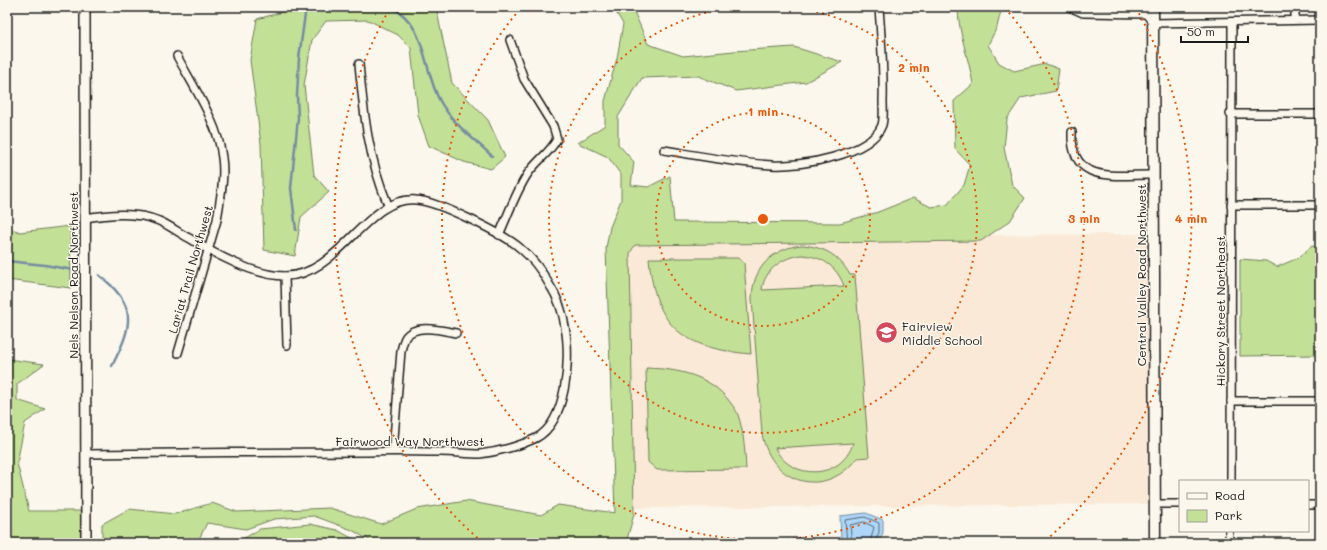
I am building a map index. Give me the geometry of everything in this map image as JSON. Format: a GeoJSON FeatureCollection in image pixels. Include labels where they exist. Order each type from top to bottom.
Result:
{"type":"FeatureCollection","features":[{"type":"Feature","properties":{"kind":"main road","name":"Central Valley Road Northwest"},"geometry":{"type":"LineString","coordinates":[[1154,7],[1155,543]]}},
{"type":"Feature","properties":{"kind":"street","name":"Nels Nelson Road Northwest"},"geometry":{"type":"LineString","coordinates":[[85,7],[86,543]]}},
{"type":"Feature","properties":{"kind":"street"},"geometry":{"type":"LineString","coordinates":[[664,150],[773,165],[803,163],[847,152],[871,140],[881,126],[883,115],[884,90],[879,7]]}},
{"type":"Feature","properties":{"kind":"street"},"geometry":{"type":"LineString","coordinates":[[1069,7],[1083,13],[1146,14],[1154,23],[1232,22],[1295,19],[1320,20]]}},
{"type":"Feature","properties":{"kind":"street"},"geometry":{"type":"LineString","coordinates":[[1295,7],[1295,19]]}},
{"type":"Feature","properties":{"kind":"street","name":"Hickory Street Northeast"},"geometry":{"type":"LineString","coordinates":[[1230,480],[1230,114],[1232,22]]}},
{"type":"Feature","properties":{"kind":"street"},"geometry":{"type":"LineString","coordinates":[[499,235],[515,198],[528,175],[537,162],[552,148],[557,139],[553,126],[524,79],[510,40]]}},
{"type":"Feature","properties":{"kind":"street","name":"Lariat Trail Northwest"},"geometry":{"type":"LineString","coordinates":[[177,56],[217,135],[222,158],[220,199],[217,220],[178,353]]}},
{"type":"Feature","properties":{"kind":"street"},"geometry":{"type":"LineString","coordinates":[[359,64],[370,154],[388,205]]}},
{"type":"Feature","properties":{"kind":"street"},"geometry":{"type":"LineString","coordinates":[[1230,114],[1320,114]]}},
{"type":"Feature","properties":{"kind":"street"},"geometry":{"type":"LineString","coordinates":[[1072,132],[1072,141],[1076,159],[1088,171],[1110,175],[1154,175]]}},
{"type":"Feature","properties":{"kind":"street","name":"Fairwood Way Northwest"},"geometry":{"type":"LineString","coordinates":[[86,454],[393,452],[480,454],[506,448],[536,438],[547,430],[555,419],[562,401],[567,369],[566,329],[560,309],[544,276],[520,247],[499,235],[464,217],[428,202],[406,200],[388,205],[321,265],[285,276]]}},
{"type":"Feature","properties":{"kind":"street"},"geometry":{"type":"LineString","coordinates":[[1231,205],[1320,206]]}},
{"type":"Feature","properties":{"kind":"street"},"geometry":{"type":"LineString","coordinates":[[85,218],[123,215],[159,220],[207,250],[240,265],[285,276],[287,345]]}},
{"type":"Feature","properties":{"kind":"street"},"geometry":{"type":"LineString","coordinates":[[393,452],[401,351],[404,339],[414,331],[426,329],[456,333]]}},
{"type":"Feature","properties":{"kind":"street"},"geometry":{"type":"LineString","coordinates":[[1231,401],[1320,400]]}},
{"type":"Feature","properties":{"kind":"street"},"geometry":{"type":"LineString","coordinates":[[1155,504],[1179,504]]}},
{"type":"Feature","properties":{"kind":"street"},"geometry":{"type":"LineString","coordinates":[[1309,505],[1320,505]]}},
{"type":"Feature","properties":{"kind":"street"},"geometry":{"type":"LineString","coordinates":[[1228,543],[1229,532]]}},
{"type":"Feature","properties":{"kind":"shaded area","name":"Fairview Middle School"},"geometry":{"type":"Polygon","coordinates":[[[1154,234],[1155,504],[621,508],[620,237],[1154,234]]]}},
{"type":"Feature","properties":{"kind":"green space"},"geometry":{"type":"Polygon","coordinates":[[[301,7],[436,7],[452,83],[488,120],[505,157],[491,169],[464,162],[429,146],[418,115],[411,48],[398,35],[368,20],[326,21],[312,40],[304,85],[314,175],[329,192],[301,217],[295,256],[264,250],[261,144],[250,60],[257,19],[301,7]]]}},
{"type":"Feature","properties":{"kind":"green space"},"geometry":{"type":"Polygon","coordinates":[[[613,7],[632,7],[648,44],[683,56],[794,47],[842,62],[806,82],[736,91],[698,76],[642,78],[618,117],[618,144],[634,162],[631,185],[648,187],[670,176],[674,222],[840,223],[878,212],[913,198],[931,207],[947,205],[964,185],[970,165],[955,149],[954,101],[973,84],[958,17],[958,7],[1002,7],[997,27],[988,45],[999,63],[1014,71],[1046,64],[1059,69],[1056,91],[1021,98],[1007,119],[1004,148],[1012,185],[1025,198],[1010,221],[981,241],[635,245],[630,253],[634,514],[626,543],[374,543],[352,530],[314,516],[274,519],[246,529],[207,523],[197,543],[102,543],[102,524],[129,509],[175,514],[212,503],[237,512],[330,508],[381,524],[417,509],[466,501],[541,515],[558,505],[615,513],[606,248],[610,227],[621,200],[621,175],[608,157],[578,143],[605,125],[605,101],[617,58],[623,24],[613,7]]]}},
{"type":"Feature","properties":{"kind":"green space"},"geometry":{"type":"Polygon","coordinates":[[[70,226],[71,288],[7,280],[7,227],[20,232],[70,226]]]}},
{"type":"Feature","properties":{"kind":"green space"},"geometry":{"type":"Polygon","coordinates":[[[802,245],[824,250],[836,257],[850,275],[855,275],[869,457],[857,458],[844,471],[830,479],[815,482],[801,480],[788,475],[776,465],[767,451],[762,434],[752,299],[753,288],[760,269],[766,262],[773,255],[792,247],[802,245]],[[801,255],[788,258],[770,271],[766,276],[762,290],[844,286],[837,273],[827,263],[815,257],[801,255]],[[853,443],[775,448],[782,459],[792,466],[804,471],[816,472],[828,470],[838,464],[847,455],[853,443]]]}},
{"type":"Feature","properties":{"kind":"green space"},"geometry":{"type":"Polygon","coordinates":[[[1312,246],[1320,248],[1320,355],[1240,356],[1240,259],[1266,261],[1277,267],[1298,258],[1312,246]]]}},
{"type":"Feature","properties":{"kind":"green space"},"geometry":{"type":"Polygon","coordinates":[[[649,258],[738,258],[744,263],[751,354],[727,351],[707,346],[690,339],[677,330],[666,318],[658,302],[652,282],[649,258]]]}},
{"type":"Feature","properties":{"kind":"green space"},"geometry":{"type":"Polygon","coordinates":[[[7,359],[44,364],[17,384],[17,400],[45,409],[25,423],[17,463],[29,511],[85,511],[86,543],[7,543],[7,359]]]}},
{"type":"Feature","properties":{"kind":"green space"},"geometry":{"type":"Polygon","coordinates":[[[646,368],[670,370],[692,375],[713,385],[722,393],[734,407],[738,415],[743,435],[746,469],[657,470],[648,462],[646,368]]]}},
{"type":"Feature","properties":{"kind":"green space"},"geometry":{"type":"Polygon","coordinates":[[[310,524],[337,530],[361,543],[236,543],[260,529],[310,524]]]}},
{"type":"Feature","properties":{"kind":"water"},"geometry":{"type":"Polygon","coordinates":[[[866,513],[883,520],[883,533],[878,543],[846,543],[841,541],[840,516],[866,513]]]}},
{"type":"Feature","properties":{"kind":"waterway"},"geometry":{"type":"LineString","coordinates":[[296,230],[291,188],[298,118],[297,96],[299,58],[306,7]]}},
{"type":"Feature","properties":{"kind":"waterway"},"geometry":{"type":"LineString","coordinates":[[390,7],[402,14],[418,35],[434,89],[445,109],[464,130],[492,156]]}},
{"type":"Feature","properties":{"kind":"waterway"},"geometry":{"type":"LineString","coordinates":[[7,261],[73,270]]}},
{"type":"Feature","properties":{"kind":"waterway"},"geometry":{"type":"LineString","coordinates":[[99,275],[112,286],[120,296],[126,306],[128,316],[124,339],[112,366]]}},
{"type":"Feature","properties":{"kind":"place","name":"Fairview Middle School"},"geometry":{"type":"Point","coordinates":[887,333]}}]}
